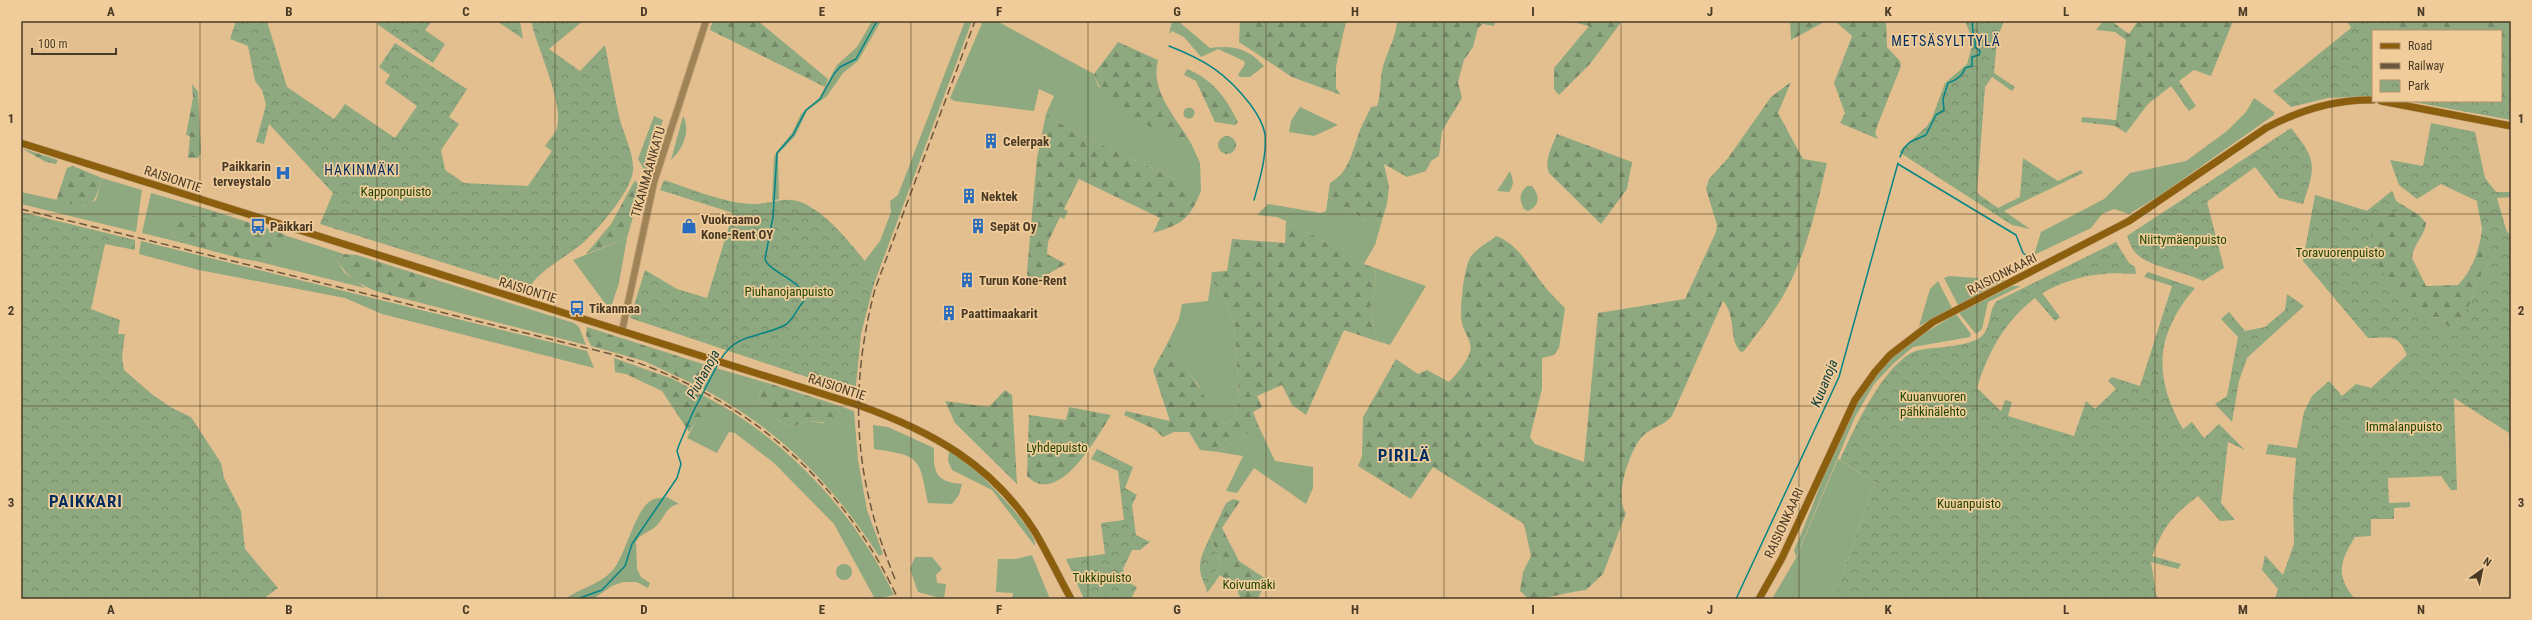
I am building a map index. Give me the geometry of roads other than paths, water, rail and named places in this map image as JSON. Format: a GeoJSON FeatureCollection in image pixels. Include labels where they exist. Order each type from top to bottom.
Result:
{"type":"FeatureCollection","features":[{"type":"Feature","properties":{"kind":"main road","name":"RAISIONKAARI"},"geometry":{"type":"LineString","coordinates":[[1760,599],[1788,545],[1855,400],[1875,372],[1903,343],[1933,322],[2129,221],[2246,140],[2284,119],[2323,105],[2372,100]]}},
{"type":"Feature","properties":{"kind":"main road"},"geometry":{"type":"LineString","coordinates":[[2386,102],[2511,126]]}},
{"type":"Feature","properties":{"kind":"main road","name":"RAISIONTIE"},"geometry":{"type":"LineString","coordinates":[[21,143],[897,419],[930,434],[962,454],[997,486],[1026,520],[1071,599]]}},
{"type":"Feature","properties":{"kind":"street","name":"TIKANMAANKATU"},"geometry":{"type":"LineString","coordinates":[[622,332],[654,182],[706,21]]}},
{"type":"Feature","properties":{"kind":"waterway","name":"Piuhanoja"},"geometry":{"type":"LineString","coordinates":[[721,359],[727,350],[734,344],[750,337],[776,329],[788,323],[804,301],[804,294],[800,288],[773,269],[765,259],[773,217],[777,153],[793,135],[806,110],[820,99],[834,74],[840,67],[856,59],[877,21]]}},
{"type":"Feature","properties":{"kind":"waterway","name":"Kuuanoja"},"geometry":{"type":"LineString","coordinates":[[1900,157],[1904,148],[1910,142],[1926,135],[1936,115],[1944,110],[1943,99],[1948,83],[1959,77],[1965,68],[1972,66],[1972,57],[1979,55],[1980,51],[1975,47],[1972,28],[1973,21]]}},
{"type":"Feature","properties":{"kind":"waterway"},"geometry":{"type":"LineString","coordinates":[[1169,46],[1204,62],[1223,76],[1241,93],[1259,118],[1265,134],[1265,150],[1261,175],[1254,200]]}},
{"type":"Feature","properties":{"kind":"waterway","name":"Kuuanoja"},"geometry":{"type":"LineString","coordinates":[[1736,599],[1839,377],[1898,163]]}},
{"type":"Feature","properties":{"kind":"waterway"},"geometry":{"type":"LineString","coordinates":[[1898,164],[2016,235],[2023,253],[2027,256]]}},
{"type":"Feature","properties":{"kind":"waterway","name":"Piuhanoja"},"geometry":{"type":"LineString","coordinates":[[577,599],[602,590],[625,566],[632,544],[677,478],[681,464],[677,451],[679,445],[693,412],[718,364]]}},
{"type":"Feature","properties":{"kind":"railway"},"geometry":{"type":"LineString","coordinates":[[895,579],[881,542],[871,506],[864,471],[860,436],[859,400],[861,364],[866,327],[875,289],[975,21]]}},
{"type":"Feature","properties":{"kind":"railway"},"geometry":{"type":"LineString","coordinates":[[21,209],[611,354],[658,370],[702,391],[743,416],[782,445],[816,478],[848,515],[875,555],[898,599]]}},
{"type":"Feature","properties":{"kind":"place","name":"Celerpak"},"geometry":{"type":"Point","coordinates":[991,141]}},
{"type":"Feature","properties":{"kind":"place","name":"Paikkarin terveystalo"},"geometry":{"type":"Point","coordinates":[283,173]}},
{"type":"Feature","properties":{"kind":"place","name":"Nektek"},"geometry":{"type":"Point","coordinates":[969,196]}},
{"type":"Feature","properties":{"kind":"place","name":"Paikkari"},"geometry":{"type":"Point","coordinates":[258,226]}},
{"type":"Feature","properties":{"kind":"place","name":"Vuokraamo Kone-Rent OY"},"geometry":{"type":"Point","coordinates":[689,226]}},
{"type":"Feature","properties":{"kind":"place","name":"Sepät Oy"},"geometry":{"type":"Point","coordinates":[978,226]}},
{"type":"Feature","properties":{"kind":"place","name":"Turun Kone-Rent"},"geometry":{"type":"Point","coordinates":[967,280]}},
{"type":"Feature","properties":{"kind":"place","name":"Tikanmaa"},"geometry":{"type":"Point","coordinates":[577,308]}},
{"type":"Feature","properties":{"kind":"place","name":"Paattimaakarit"},"geometry":{"type":"Point","coordinates":[949,313]}},
{"type":"Feature","properties":{"kind":"district","name":"METSÄSYLTTYLÄ"},"geometry":{"type":"Point","coordinates":[1946,41]}},
{"type":"Feature","properties":{"kind":"district","name":"HAKINMÄKI"},"geometry":{"type":"Point","coordinates":[362,170]}},
{"type":"Feature","properties":{"kind":"district","name":"PIRILÄ"},"geometry":{"type":"Point","coordinates":[1404,455]}},
{"type":"Feature","properties":{"kind":"district","name":"PAIKKARI"},"geometry":{"type":"Point","coordinates":[86,501]}},
{"type":"Feature","properties":{"kind":"park label","name":"Kapponpuisto"},"geometry":{"type":"Point","coordinates":[396,191]}},
{"type":"Feature","properties":{"kind":"park label","name":"Niittymäenpuisto"},"geometry":{"type":"Point","coordinates":[2183,239]}},
{"type":"Feature","properties":{"kind":"park label","name":"Toravuorenpuisto"},"geometry":{"type":"Point","coordinates":[2340,252]}},
{"type":"Feature","properties":{"kind":"park label","name":"Piuhanojanpuisto"},"geometry":{"type":"Point","coordinates":[789,291]}},
{"type":"Feature","properties":{"kind":"park label","name":"Kuuanvuoren pähkinälehto"},"geometry":{"type":"Point","coordinates":[1933,404]}},
{"type":"Feature","properties":{"kind":"park label","name":"Immalanpuisto"},"geometry":{"type":"Point","coordinates":[2404,426]}},
{"type":"Feature","properties":{"kind":"park label","name":"Lyhdepuisto"},"geometry":{"type":"Point","coordinates":[1057,447]}},
{"type":"Feature","properties":{"kind":"park label","name":"Kuuanpuisto"},"geometry":{"type":"Point","coordinates":[1969,503]}},
{"type":"Feature","properties":{"kind":"park label","name":"Tukkipuisto"},"geometry":{"type":"Point","coordinates":[1102,577]}},
{"type":"Feature","properties":{"kind":"park label","name":"Koivumäki"},"geometry":{"type":"Point","coordinates":[1249,584]}}]}
